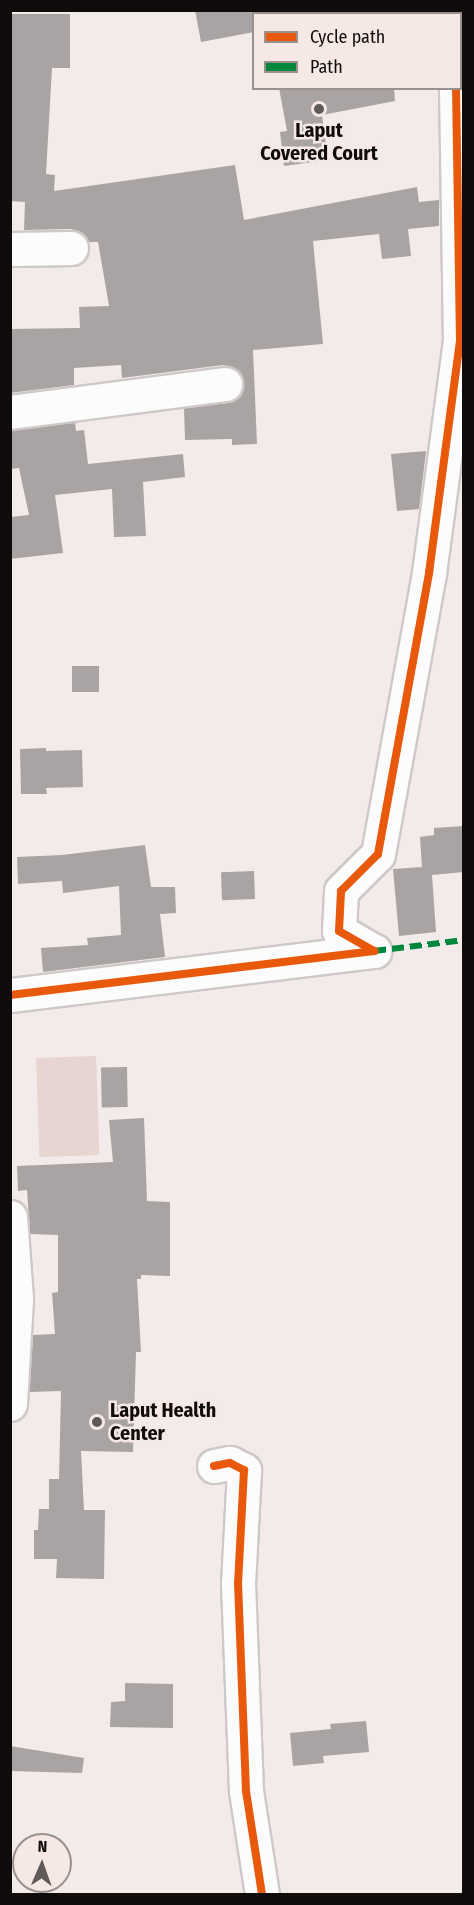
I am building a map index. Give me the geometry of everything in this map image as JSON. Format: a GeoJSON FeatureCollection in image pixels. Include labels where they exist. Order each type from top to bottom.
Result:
{"type":"FeatureCollection","features":[{"type":"Feature","properties":{"kind":"street"},"geometry":{"type":"LineString","coordinates":[[10,995],[374,951],[339,931],[341,891],[378,854],[429,573],[460,341],[456,90]]}},
{"type":"Feature","properties":{"kind":"street"},"geometry":{"type":"LineString","coordinates":[[10,249],[71,248]]}},
{"type":"Feature","properties":{"kind":"street"},"geometry":{"type":"LineString","coordinates":[[10,412],[225,384]]}},
{"type":"Feature","properties":{"kind":"street"},"geometry":{"type":"LineString","coordinates":[[10,1217],[16,1299],[10,1404]]}},
{"type":"Feature","properties":{"kind":"street"},"geometry":{"type":"LineString","coordinates":[[214,1466],[230,1463],[244,1470],[238,1583],[246,1791],[262,1894]]}},
{"type":"Feature","properties":{"kind":"shaded area"},"geometry":{"type":"Polygon","coordinates":[[[96,1056],[99,1155],[39,1157],[36,1058],[96,1056]]]}},
{"type":"Feature","properties":{"kind":"building"},"geometry":{"type":"Polygon","coordinates":[[[195,10],[254,10],[252,12],[252,32],[201,42],[195,10]]]}},
{"type":"Feature","properties":{"kind":"building"},"geometry":{"type":"Polygon","coordinates":[[[10,14],[70,14],[70,68],[52,68],[46,174],[55,175],[54,191],[235,165],[244,220],[417,187],[419,202],[439,200],[439,226],[408,229],[411,256],[382,259],[379,234],[313,241],[323,344],[253,350],[257,444],[232,445],[232,439],[185,440],[184,408],[227,403],[236,399],[242,392],[244,382],[240,373],[232,367],[223,365],[122,378],[121,365],[74,368],[74,385],[10,393],[10,329],[80,328],[79,307],[109,306],[98,242],[88,242],[81,232],[71,229],[24,230],[25,202],[10,201],[10,14]]]}},
{"type":"Feature","properties":{"kind":"building"},"geometry":{"type":"Polygon","coordinates":[[[279,90],[394,90],[395,101],[322,115],[328,160],[284,166],[280,132],[287,131],[279,90]]]}},
{"type":"Feature","properties":{"kind":"building"},"geometry":{"type":"Polygon","coordinates":[[[75,422],[76,431],[84,430],[88,464],[183,454],[185,477],[143,482],[146,536],[114,537],[112,489],[55,495],[63,553],[10,559],[10,517],[29,515],[19,468],[10,469],[10,430],[75,422]]]}},
{"type":"Feature","properties":{"kind":"building"},"geometry":{"type":"Polygon","coordinates":[[[426,451],[419,509],[397,511],[391,454],[426,451]]]}},
{"type":"Feature","properties":{"kind":"building"},"geometry":{"type":"Polygon","coordinates":[[[72,666],[99,666],[99,692],[72,692],[72,666]]]}},
{"type":"Feature","properties":{"kind":"building"},"geometry":{"type":"Polygon","coordinates":[[[46,748],[46,751],[82,750],[83,787],[46,788],[47,794],[21,794],[20,749],[46,748]]]}},
{"type":"Feature","properties":{"kind":"building"},"geometry":{"type":"Polygon","coordinates":[[[464,826],[464,872],[432,875],[436,932],[399,936],[393,869],[422,867],[420,837],[434,835],[434,828],[464,826]]]}},
{"type":"Feature","properties":{"kind":"building"},"geometry":{"type":"Polygon","coordinates":[[[145,845],[151,887],[175,887],[176,913],[160,914],[165,957],[43,972],[41,948],[88,945],[87,938],[121,935],[119,886],[63,893],[62,881],[18,884],[17,857],[62,855],[145,845]]]}},
{"type":"Feature","properties":{"kind":"building"},"geometry":{"type":"Polygon","coordinates":[[[254,871],[255,899],[222,900],[221,872],[254,871]]]}},
{"type":"Feature","properties":{"kind":"building"},"geometry":{"type":"Polygon","coordinates":[[[101,1067],[127,1067],[128,1107],[102,1107],[101,1067]]]}},
{"type":"Feature","properties":{"kind":"building"},"geometry":{"type":"Polygon","coordinates":[[[144,1118],[147,1201],[170,1202],[170,1276],[141,1275],[141,1279],[137,1279],[141,1352],[136,1352],[133,1452],[81,1451],[84,1510],[105,1510],[104,1579],[56,1578],[57,1559],[34,1559],[34,1530],[38,1530],[39,1509],[49,1509],[49,1479],[59,1479],[61,1391],[29,1392],[33,1335],[55,1334],[52,1293],[58,1292],[58,1235],[30,1234],[27,1190],[18,1191],[17,1166],[113,1162],[109,1120],[144,1118]]]}},
{"type":"Feature","properties":{"kind":"building"},"geometry":{"type":"Polygon","coordinates":[[[125,1683],[173,1684],[173,1728],[110,1727],[111,1702],[125,1701],[125,1683]]]}},
{"type":"Feature","properties":{"kind":"building"},"geometry":{"type":"Polygon","coordinates":[[[366,1721],[369,1752],[323,1756],[324,1763],[293,1766],[290,1733],[331,1729],[330,1724],[366,1721]]]}},
{"type":"Feature","properties":{"kind":"building"},"geometry":{"type":"Polygon","coordinates":[[[10,1746],[84,1758],[82,1773],[10,1771],[10,1746]]]}},
{"type":"Feature","properties":{"kind":"marked path"},"geometry":{"type":"LineString","coordinates":[[374,951],[464,940]]}},
{"type":"Feature","properties":{"kind":"cycle path"},"geometry":{"type":"LineString","coordinates":[[374,951],[339,931],[341,891],[378,854],[429,573],[460,341],[456,90]]}},
{"type":"Feature","properties":{"kind":"cycle path"},"geometry":{"type":"LineString","coordinates":[[10,995],[374,951]]}},
{"type":"Feature","properties":{"kind":"cycle path"},"geometry":{"type":"LineString","coordinates":[[214,1466],[230,1463],[244,1470],[238,1583],[246,1791],[262,1894]]}},
{"type":"Feature","properties":{"kind":"place","name":"Laput Covered Court"},"geometry":{"type":"Point","coordinates":[319,109]}},
{"type":"Feature","properties":{"kind":"place","name":"Laput Health Center"},"geometry":{"type":"Point","coordinates":[97,1422]}}]}
